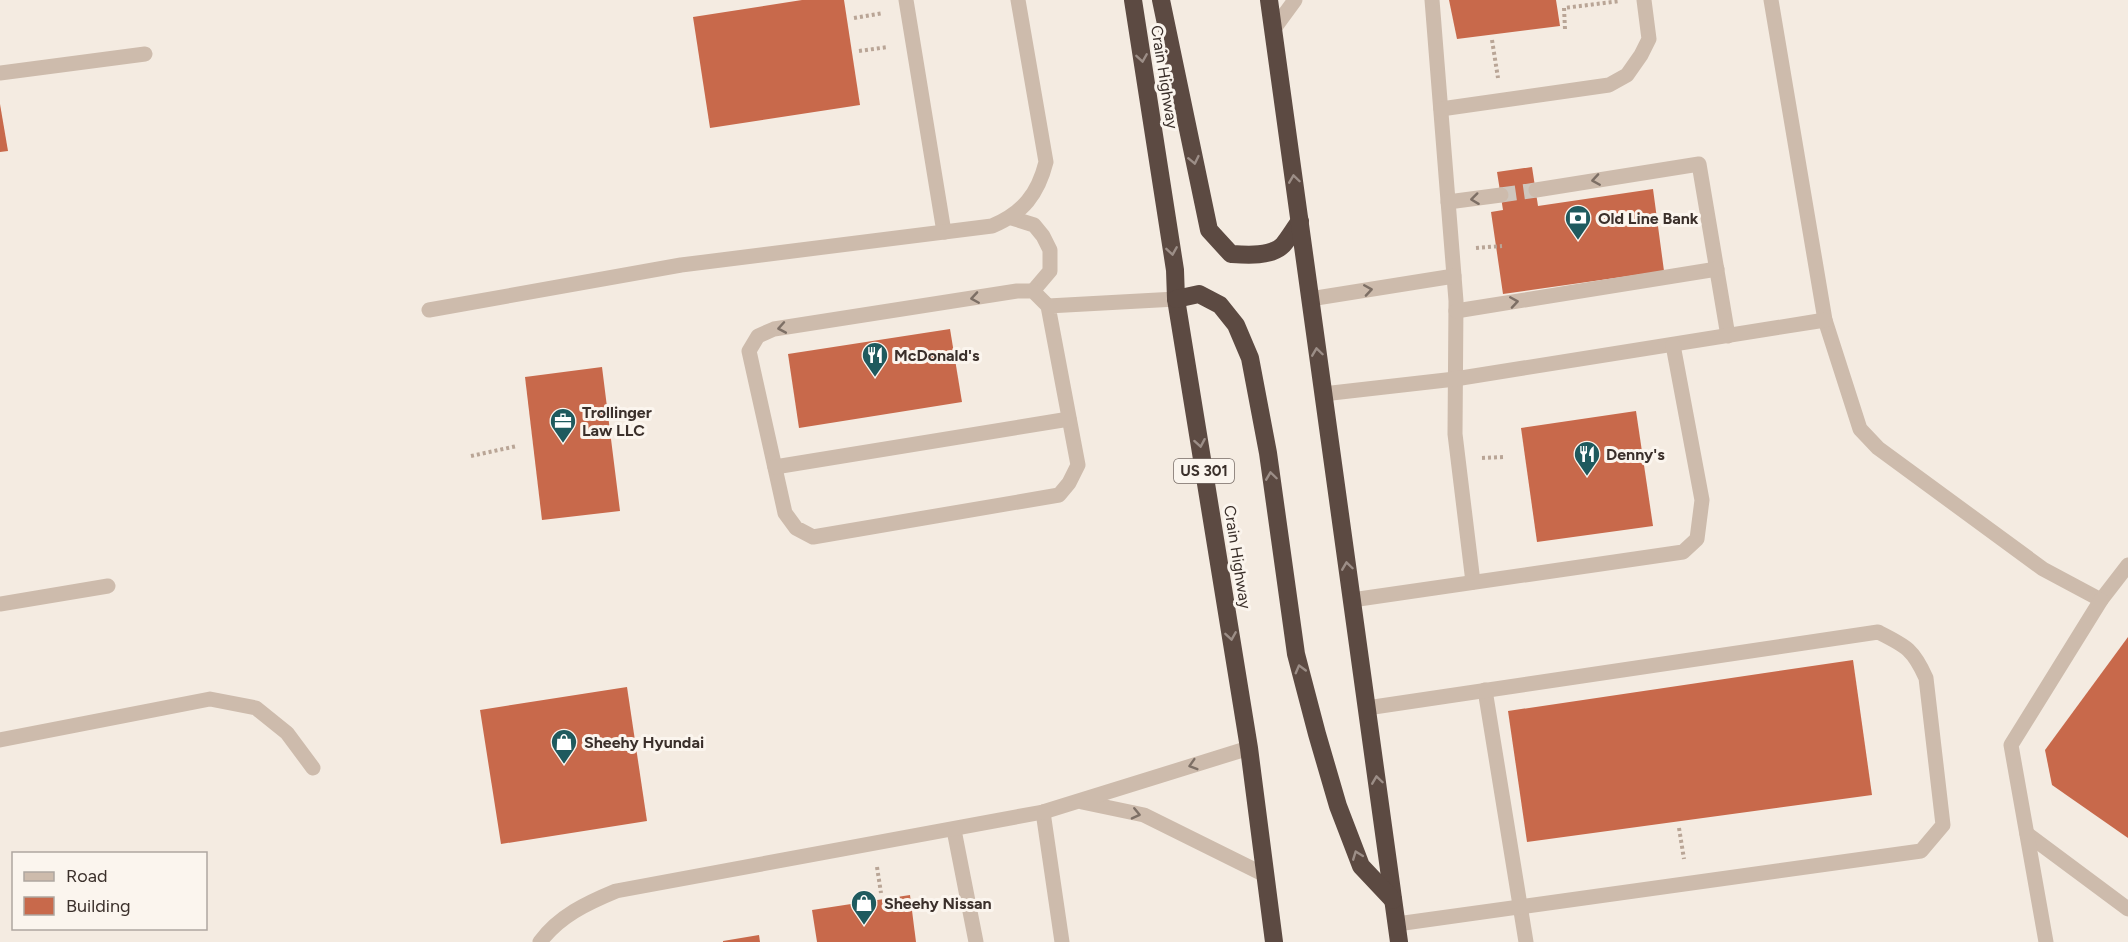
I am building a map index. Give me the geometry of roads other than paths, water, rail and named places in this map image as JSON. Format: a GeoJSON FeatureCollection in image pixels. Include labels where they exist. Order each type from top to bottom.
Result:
{"type":"FeatureCollection","features":[{"type":"Feature","properties":{"kind":"highway","name":"Crain Highway"},"geometry":{"type":"LineString","coordinates":[[1134,0],[1175,270],[1176,299],[1249,748],[1274,942]]}},
{"type":"Feature","properties":{"kind":"highway"},"geometry":{"type":"LineString","coordinates":[[1161,0],[1209,230],[1231,254],[1247,255],[1273,252],[1282,246],[1300,221]]}},
{"type":"Feature","properties":{"kind":"highway"},"geometry":{"type":"LineString","coordinates":[[1269,0],[1399,942]]}},
{"type":"Feature","properties":{"kind":"highway"},"geometry":{"type":"LineString","coordinates":[[1176,299],[1199,294],[1220,305],[1236,325],[1250,358],[1268,453],[1296,654],[1317,734],[1338,806],[1361,866],[1393,900]]}},
{"type":"Feature","properties":{"kind":"street"},"geometry":{"type":"LineString","coordinates":[[906,0],[945,232]]}},
{"type":"Feature","properties":{"kind":"street"},"geometry":{"type":"LineString","coordinates":[[429,310],[681,265],[992,226],[1011,218],[1032,196],[1042,178],[1046,162],[1018,0]]}},
{"type":"Feature","properties":{"kind":"street"},"geometry":{"type":"LineString","coordinates":[[1273,30],[1295,0]]}},
{"type":"Feature","properties":{"kind":"street"},"geometry":{"type":"LineString","coordinates":[[1432,0],[1456,311],[1455,434],[1473,582]]}},
{"type":"Feature","properties":{"kind":"street"},"geometry":{"type":"LineString","coordinates":[[1441,109],[1609,85],[1628,75],[1649,39],[1644,0]]}},
{"type":"Feature","properties":{"kind":"street"},"geometry":{"type":"LineString","coordinates":[[1771,0],[1825,320],[1860,429],[1878,448],[2043,568],[2101,600]]}},
{"type":"Feature","properties":{"kind":"street"},"geometry":{"type":"LineString","coordinates":[[0,73],[145,54]]}},
{"type":"Feature","properties":{"kind":"street"},"geometry":{"type":"LineString","coordinates":[[1536,190],[1699,164],[1728,336]]}},
{"type":"Feature","properties":{"kind":"street"},"geometry":{"type":"LineString","coordinates":[[1448,202],[1501,195]]}},
{"type":"Feature","properties":{"kind":"street"},"geometry":{"type":"LineString","coordinates":[[1011,218],[1034,225],[1044,236],[1050,250],[1050,270],[1033,291]]}},
{"type":"Feature","properties":{"kind":"street"},"geometry":{"type":"LineString","coordinates":[[1456,311],[1717,269]]}},
{"type":"Feature","properties":{"kind":"street"},"geometry":{"type":"LineString","coordinates":[[1310,299],[1454,276]]}},
{"type":"Feature","properties":{"kind":"street"},"geometry":{"type":"LineString","coordinates":[[1017,291],[1033,291],[1048,306],[1078,465],[1069,483],[1059,495],[813,537],[796,528],[785,513],[749,351],[758,336],[774,329],[1017,291]]}},
{"type":"Feature","properties":{"kind":"street"},"geometry":{"type":"LineString","coordinates":[[1048,306],[1176,299]]}},
{"type":"Feature","properties":{"kind":"street"},"geometry":{"type":"LineString","coordinates":[[1323,394],[1455,380],[1825,320]]}},
{"type":"Feature","properties":{"kind":"street"},"geometry":{"type":"LineString","coordinates":[[1352,600],[1683,552],[1696,539],[1702,500],[1673,345]]}},
{"type":"Feature","properties":{"kind":"street"},"geometry":{"type":"LineString","coordinates":[[775,467],[1069,419]]}},
{"type":"Feature","properties":{"kind":"street"},"geometry":{"type":"LineString","coordinates":[[2046,942],[2011,745],[2101,600],[2128,565]]}},
{"type":"Feature","properties":{"kind":"street"},"geometry":{"type":"LineString","coordinates":[[0,604],[108,586]]}},
{"type":"Feature","properties":{"kind":"street"},"geometry":{"type":"LineString","coordinates":[[1367,708],[1878,632],[1906,646],[1918,661],[1926,678],[1943,825],[1922,851],[1396,924]]}},
{"type":"Feature","properties":{"kind":"street"},"geometry":{"type":"LineString","coordinates":[[1485,690],[1526,942]]}},
{"type":"Feature","properties":{"kind":"street"},"geometry":{"type":"LineString","coordinates":[[0,740],[210,699],[256,708],[287,733],[313,768]]}},
{"type":"Feature","properties":{"kind":"street"},"geometry":{"type":"LineString","coordinates":[[540,942],[547,933],[582,905],[616,891],[1043,812],[1249,748]]}},
{"type":"Feature","properties":{"kind":"street"},"geometry":{"type":"LineString","coordinates":[[1079,801],[1144,815],[1265,875]]}},
{"type":"Feature","properties":{"kind":"street"},"geometry":{"type":"LineString","coordinates":[[1043,812],[1062,942]]}},
{"type":"Feature","properties":{"kind":"street"},"geometry":{"type":"LineString","coordinates":[[954,830],[976,942]]}},
{"type":"Feature","properties":{"kind":"street"},"geometry":{"type":"LineString","coordinates":[[2027,834],[2128,909]]}},
{"type":"Feature","properties":{"kind":"tunnel"},"geometry":{"type":"LineString","coordinates":[[1501,195],[1536,190]]}},
{"type":"Feature","properties":{"kind":"place","name":"Old Line Bank"},"geometry":{"type":"Point","coordinates":[1578,241]}},
{"type":"Feature","properties":{"kind":"place","name":"McDonald's"},"geometry":{"type":"Point","coordinates":[875,378]}},
{"type":"Feature","properties":{"kind":"place","name":"Trollinger Law LLC"},"geometry":{"type":"Point","coordinates":[563,444]}},
{"type":"Feature","properties":{"kind":"place","name":"Denny's"},"geometry":{"type":"Point","coordinates":[1587,477]}},
{"type":"Feature","properties":{"kind":"place","name":"Sheehy Hyundai"},"geometry":{"type":"Point","coordinates":[564,765]}},
{"type":"Feature","properties":{"kind":"place","name":"Sheehy Nissan"},"geometry":{"type":"Point","coordinates":[864,926]}}]}
